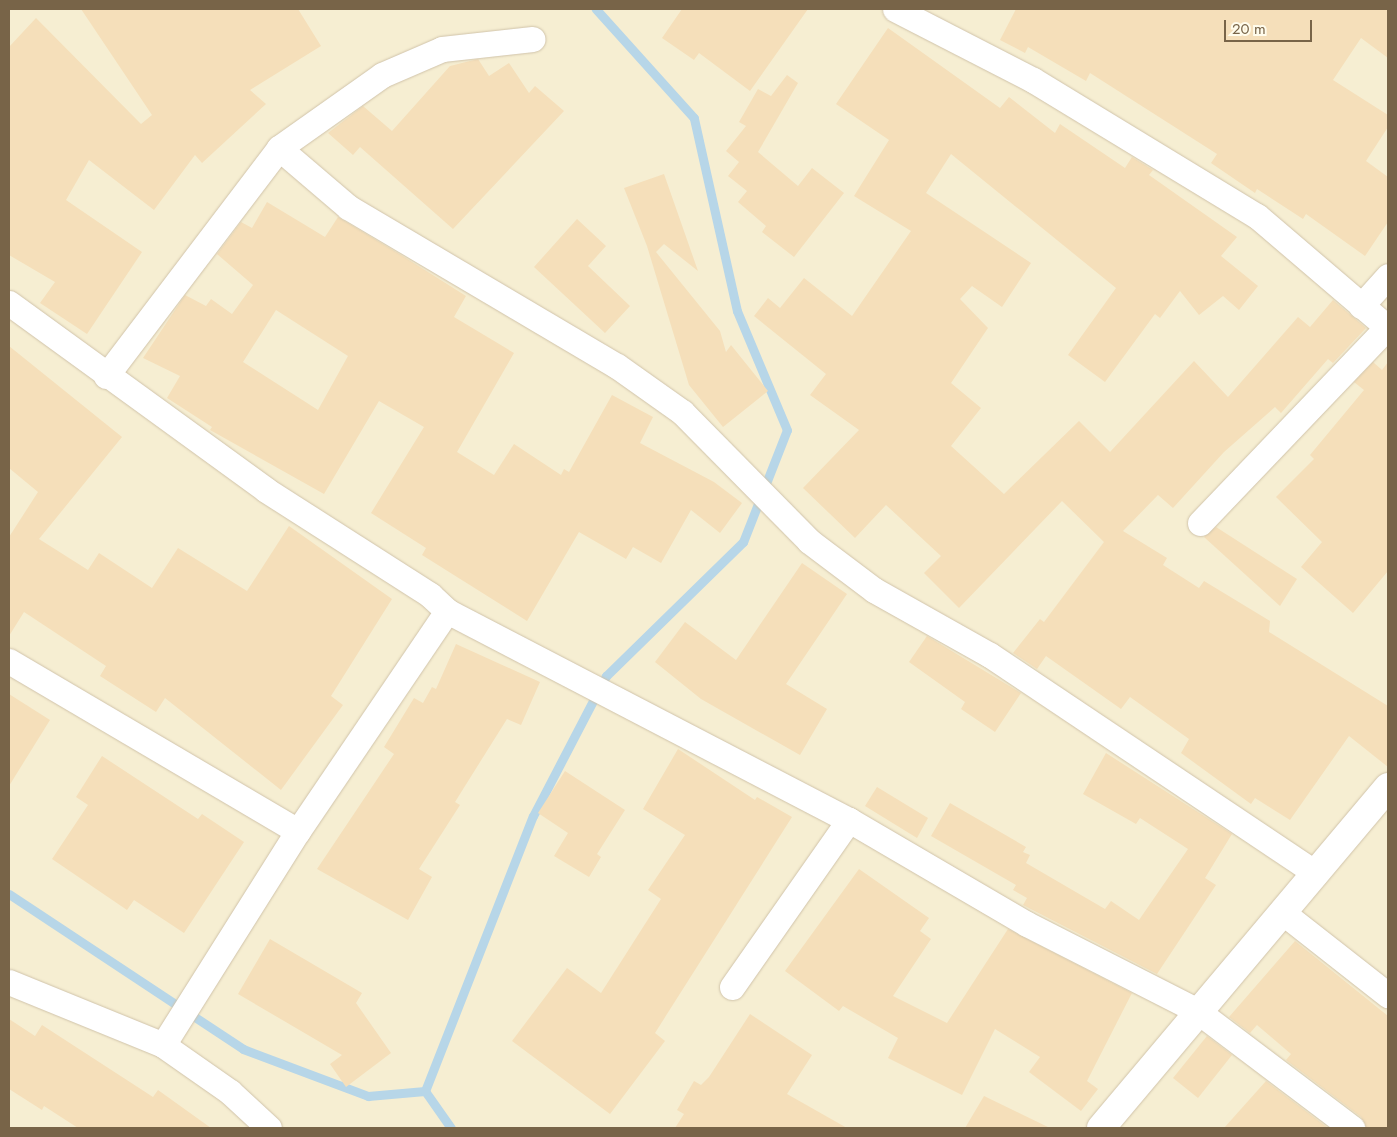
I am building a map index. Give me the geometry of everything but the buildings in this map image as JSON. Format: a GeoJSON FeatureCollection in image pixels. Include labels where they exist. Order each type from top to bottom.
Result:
{"type":"FeatureCollection","features":[{"type":"Feature","properties":{"kind":"main road"},"geometry":{"type":"LineString","coordinates":[[1101,1128],[1196,1010],[1316,873],[1388,787]]}},
{"type":"Feature","properties":{"kind":"street"},"geometry":{"type":"LineString","coordinates":[[895,9],[1033,80],[1256,216],[1388,328],[1200,523]]}},
{"type":"Feature","properties":{"kind":"street"},"geometry":{"type":"LineString","coordinates":[[106,376],[278,148],[382,75],[442,49],[532,40]]}},
{"type":"Feature","properties":{"kind":"street"},"geometry":{"type":"LineString","coordinates":[[278,148],[348,207],[617,366],[682,412],[810,541],[874,590],[990,655],[1316,873]]}},
{"type":"Feature","properties":{"kind":"street"},"geometry":{"type":"LineString","coordinates":[[1361,306],[1388,276]]}},
{"type":"Feature","properties":{"kind":"street"},"geometry":{"type":"LineString","coordinates":[[9,303],[106,376],[266,490],[430,595],[447,612],[849,820],[1027,924],[1196,1010],[1352,1128]]}},
{"type":"Feature","properties":{"kind":"street"},"geometry":{"type":"LineString","coordinates":[[163,1046],[298,831],[447,612]]}},
{"type":"Feature","properties":{"kind":"street"},"geometry":{"type":"LineString","coordinates":[[9,661],[298,831]]}},
{"type":"Feature","properties":{"kind":"street"},"geometry":{"type":"LineString","coordinates":[[732,987],[849,820]]}},
{"type":"Feature","properties":{"kind":"street"},"geometry":{"type":"LineString","coordinates":[[1282,912],[1388,995]]}},
{"type":"Feature","properties":{"kind":"street"},"geometry":{"type":"LineString","coordinates":[[9,982],[163,1046],[230,1092],[269,1128]]}},
{"type":"Feature","properties":{"kind":"shaded area"},"geometry":{"type":"Polygon","coordinates":[[[9,9],[1388,9],[1388,1128],[9,1128],[9,9]]]}},
{"type":"Feature","properties":{"kind":"waterway"},"geometry":{"type":"LineString","coordinates":[[425,1091],[533,816],[606,676],[743,542],[787,430],[737,311],[694,118],[596,9]]}},
{"type":"Feature","properties":{"kind":"waterway"},"geometry":{"type":"LineString","coordinates":[[9,894],[243,1049],[368,1096],[425,1091],[451,1128]]}}]}
